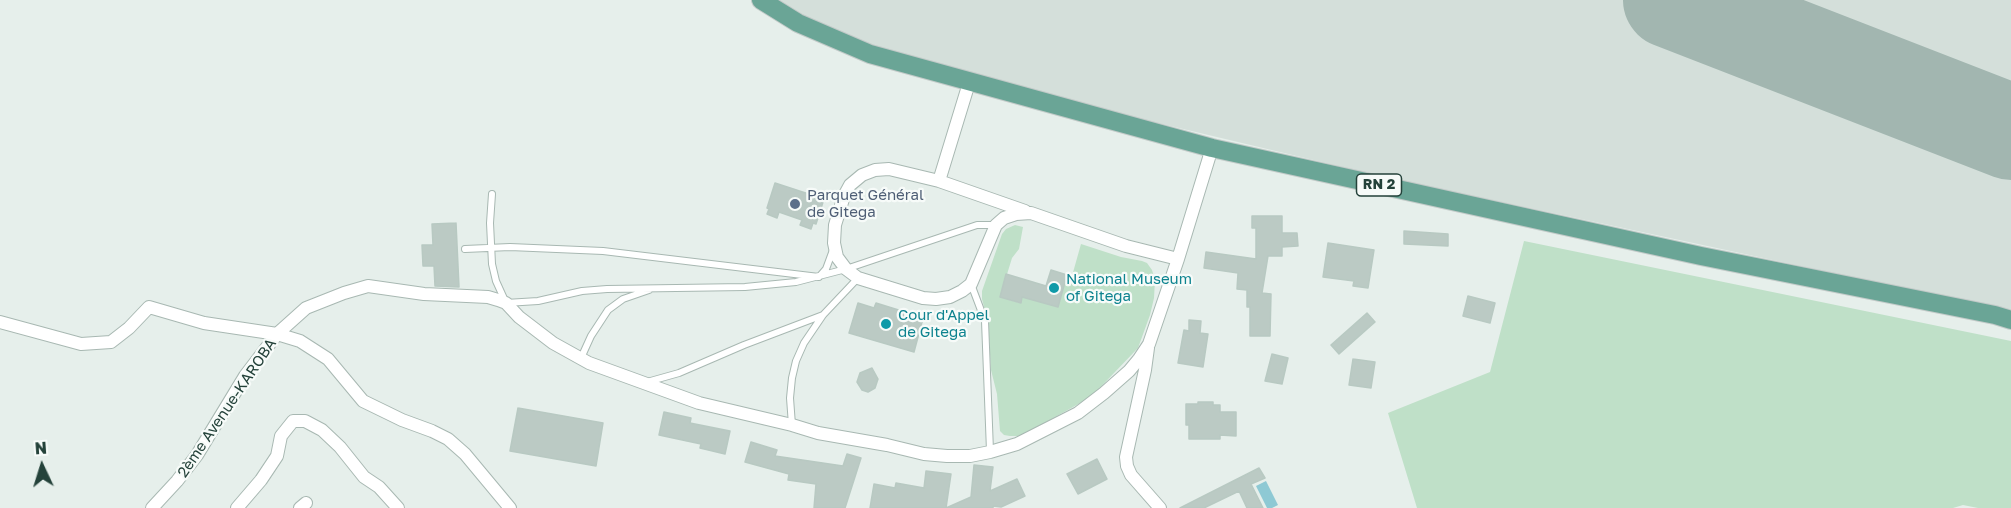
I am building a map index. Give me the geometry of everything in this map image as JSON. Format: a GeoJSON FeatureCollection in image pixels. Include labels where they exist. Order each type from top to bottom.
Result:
{"type":"FeatureCollection","features":[{"type":"Feature","properties":{"kind":"main road","name":"RN 2"},"geometry":{"type":"LineString","coordinates":[[761,0],[798,23],[870,54],[969,83],[1212,147],[1701,256],[2011,320]]}},
{"type":"Feature","properties":{"kind":"street"},"geometry":{"type":"LineString","coordinates":[[939,181],[969,83]]}},
{"type":"Feature","properties":{"kind":"street"},"geometry":{"type":"LineString","coordinates":[[1160,508],[1131,475],[1126,457],[1149,344],[1178,260],[1212,147]]}},
{"type":"Feature","properties":{"kind":"street"},"geometry":{"type":"LineString","coordinates":[[1032,213],[1016,214],[1004,218],[996,225],[971,284],[950,297],[923,298],[858,278],[846,269],[837,257],[834,243],[835,225],[850,185],[862,175],[875,170],[889,169],[939,181],[1032,213],[1126,246],[1178,260]]}},
{"type":"Feature","properties":{"kind":"street","name":"2ème Avenue-KAROBA"},"geometry":{"type":"LineString","coordinates":[[152,508],[197,455],[245,376],[277,334],[306,308],[368,286],[424,294],[488,297],[506,303]]}},
{"type":"Feature","properties":{"kind":"street"},"geometry":{"type":"LineString","coordinates":[[506,303],[519,317],[553,343],[581,359],[643,383],[699,403],[818,433],[924,454],[970,456],[1017,444],[1078,413],[1129,371],[1149,344]]}},
{"type":"Feature","properties":{"kind":"street"},"geometry":{"type":"LineString","coordinates":[[0,322],[81,344],[111,342],[129,328],[149,307],[204,323],[277,334],[300,341],[328,358],[363,401],[448,439],[465,454],[510,508]]}},
{"type":"Feature","properties":{"kind":"street"},"geometry":{"type":"LineString","coordinates":[[237,508],[261,480],[277,456],[281,436],[293,421],[305,421],[322,430],[340,447],[364,477],[379,487],[399,508]]}},
{"type":"Feature","properties":{"kind":"lane"},"geometry":{"type":"LineString","coordinates":[[492,194],[490,248],[496,282],[506,303],[538,301],[582,291],[607,289],[777,285],[846,269],[977,225],[996,225]]}},
{"type":"Feature","properties":{"kind":"lane"},"geometry":{"type":"LineString","coordinates":[[819,277],[831,259],[834,243]]}},
{"type":"Feature","properties":{"kind":"lane"},"geometry":{"type":"LineString","coordinates":[[465,249],[603,251],[819,277]]}},
{"type":"Feature","properties":{"kind":"lane"},"geometry":{"type":"LineString","coordinates":[[792,425],[790,398],[796,361],[804,343],[823,315],[858,278]]}},
{"type":"Feature","properties":{"kind":"lane"},"geometry":{"type":"LineString","coordinates":[[971,284],[985,321],[990,452]]}},
{"type":"Feature","properties":{"kind":"lane"},"geometry":{"type":"LineString","coordinates":[[581,359],[591,336],[608,310],[623,299],[656,288]]}},
{"type":"Feature","properties":{"kind":"lane"},"geometry":{"type":"LineString","coordinates":[[643,383],[679,373],[823,315]]}},
{"type":"Feature","properties":{"kind":"shaded area"},"geometry":{"type":"Polygon","coordinates":[[[768,0],[2011,0],[2011,311],[1385,177],[906,63],[768,0]]]}},
{"type":"Feature","properties":{"kind":"green space"},"geometry":{"type":"Polygon","coordinates":[[[1015,225],[1023,227],[1019,249],[1012,258],[1000,297],[1020,303],[1022,297],[1058,307],[1067,275],[1072,276],[1081,244],[1147,263],[1155,280],[1150,315],[1138,348],[1091,397],[1021,436],[1004,435],[1000,431],[997,394],[991,370],[988,322],[982,299],[982,291],[1002,234],[1006,229],[1015,225]]]}},
{"type":"Feature","properties":{"kind":"green space"},"geometry":{"type":"Polygon","coordinates":[[[1524,241],[2011,341],[2011,508],[1978,508],[1963,505],[1953,508],[1417,508],[1388,413],[1490,372],[1524,241]]]}},
{"type":"Feature","properties":{"kind":"water"},"geometry":{"type":"Polygon","coordinates":[[[1266,481],[1278,505],[1272,508],[1267,508],[1256,486],[1266,481]]]}},
{"type":"Feature","properties":{"kind":"building"},"geometry":{"type":"Polygon","coordinates":[[[775,183],[824,199],[816,224],[813,223],[811,229],[800,225],[802,220],[779,212],[777,218],[767,214],[775,183]]]}},
{"type":"Feature","properties":{"kind":"building"},"geometry":{"type":"Polygon","coordinates":[[[1252,216],[1282,216],[1282,233],[1297,233],[1298,246],[1282,247],[1282,256],[1268,256],[1262,293],[1271,294],[1270,336],[1250,336],[1250,307],[1247,307],[1247,290],[1237,289],[1238,273],[1204,268],[1206,252],[1256,259],[1256,228],[1252,228],[1252,216]]]}},
{"type":"Feature","properties":{"kind":"building"},"geometry":{"type":"Polygon","coordinates":[[[456,223],[459,287],[435,286],[434,266],[423,266],[422,245],[433,245],[432,224],[456,223]]]}},
{"type":"Feature","properties":{"kind":"building"},"geometry":{"type":"Polygon","coordinates":[[[1404,231],[1448,234],[1448,246],[1404,244],[1404,231]]]}},
{"type":"Feature","properties":{"kind":"building"},"geometry":{"type":"Polygon","coordinates":[[[1328,243],[1374,250],[1368,288],[1353,286],[1354,281],[1323,277],[1328,243]]]}},
{"type":"Feature","properties":{"kind":"building"},"geometry":{"type":"Polygon","coordinates":[[[1051,270],[1067,275],[1058,307],[1022,297],[1021,303],[1000,297],[1006,274],[1046,286],[1051,270]]]}},
{"type":"Feature","properties":{"kind":"building"},"geometry":{"type":"Polygon","coordinates":[[[1468,296],[1495,303],[1490,323],[1463,316],[1468,296]]]}},
{"type":"Feature","properties":{"kind":"building"},"geometry":{"type":"Polygon","coordinates":[[[858,303],[874,308],[876,303],[905,312],[903,316],[922,322],[914,352],[849,333],[858,303]]]}},
{"type":"Feature","properties":{"kind":"building"},"geometry":{"type":"Polygon","coordinates":[[[1367,313],[1375,322],[1339,354],[1331,345],[1367,313]]]}},
{"type":"Feature","properties":{"kind":"building"},"geometry":{"type":"Polygon","coordinates":[[[1189,320],[1201,321],[1200,333],[1208,334],[1203,367],[1178,363],[1184,330],[1189,331],[1189,320]]]}},
{"type":"Feature","properties":{"kind":"building"},"geometry":{"type":"Polygon","coordinates":[[[1272,354],[1288,358],[1282,384],[1265,381],[1272,354]]]}},
{"type":"Feature","properties":{"kind":"building"},"geometry":{"type":"Polygon","coordinates":[[[1353,359],[1375,362],[1371,388],[1349,385],[1353,359]]]}},
{"type":"Feature","properties":{"kind":"building"},"geometry":{"type":"Polygon","coordinates":[[[872,368],[878,379],[875,388],[868,392],[862,390],[857,382],[860,373],[872,368]]]}},
{"type":"Feature","properties":{"kind":"building"},"geometry":{"type":"Polygon","coordinates":[[[1198,402],[1213,402],[1213,405],[1220,405],[1220,412],[1236,412],[1236,436],[1220,435],[1220,439],[1189,439],[1186,404],[1198,404],[1198,402]]]}},
{"type":"Feature","properties":{"kind":"building"},"geometry":{"type":"Polygon","coordinates":[[[518,408],[603,423],[596,466],[510,451],[518,408]]]}},
{"type":"Feature","properties":{"kind":"building"},"geometry":{"type":"Polygon","coordinates":[[[664,412],[691,418],[690,423],[730,431],[725,454],[700,448],[701,444],[659,435],[664,412]]]}},
{"type":"Feature","properties":{"kind":"building"},"geometry":{"type":"Polygon","coordinates":[[[751,442],[777,450],[775,456],[843,466],[847,454],[861,458],[845,508],[814,508],[816,484],[788,480],[789,474],[745,462],[751,442]]]}},
{"type":"Feature","properties":{"kind":"building"},"geometry":{"type":"Polygon","coordinates":[[[1097,459],[1107,479],[1078,494],[1067,474],[1097,459]]]}},
{"type":"Feature","properties":{"kind":"building"},"geometry":{"type":"Polygon","coordinates":[[[974,465],[993,467],[990,491],[1017,479],[1025,496],[1001,507],[946,508],[971,497],[974,465]]]}},
{"type":"Feature","properties":{"kind":"building"},"geometry":{"type":"Polygon","coordinates":[[[1259,468],[1265,478],[1251,484],[1263,508],[1247,508],[1239,491],[1204,508],[1180,508],[1259,468]]]}},
{"type":"Feature","properties":{"kind":"building"},"geometry":{"type":"Polygon","coordinates":[[[926,471],[951,474],[946,508],[870,508],[874,484],[895,488],[896,483],[924,488],[926,471]]]}},
{"type":"Feature","properties":{"kind":"runway"},"geometry":{"type":"LineString","coordinates":[[1671,0],[2011,132]]}},
{"type":"Feature","properties":{"kind":"place","name":"Parquet Général de Gitega"},"geometry":{"type":"Point","coordinates":[795,204]}},
{"type":"Feature","properties":{"kind":"place","name":"National Museum of Gitega"},"geometry":{"type":"Point","coordinates":[1054,288]}},
{"type":"Feature","properties":{"kind":"place","name":"Cour d'Appel de Gitega"},"geometry":{"type":"Point","coordinates":[886,324]}}]}
